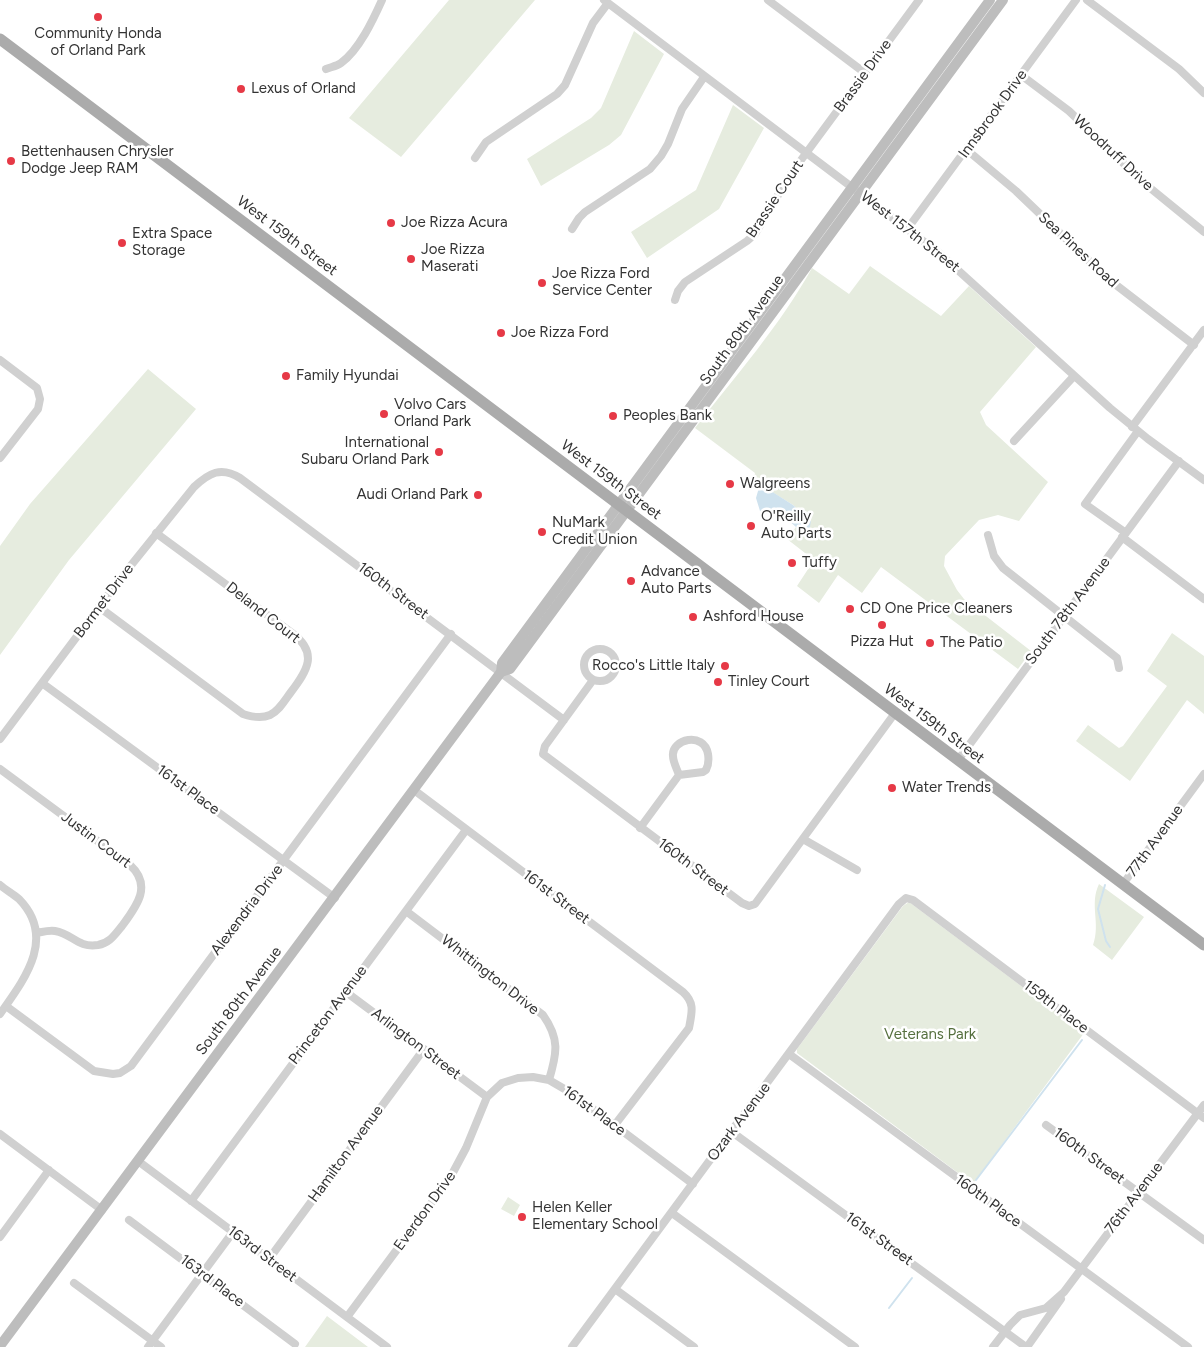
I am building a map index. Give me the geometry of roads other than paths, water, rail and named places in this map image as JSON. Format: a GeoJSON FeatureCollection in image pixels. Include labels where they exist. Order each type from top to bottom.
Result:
{"type":"FeatureCollection","features":[{"type":"Feature","properties":{"kind":"main road","name":"West 159th Street"},"geometry":{"type":"LineString","coordinates":[[0,39],[1204,945]]}},
{"type":"Feature","properties":{"kind":"street"},"geometry":{"type":"LineString","coordinates":[[326,68],[340,64],[353,50],[367,32],[382,0]]}},
{"type":"Feature","properties":{"kind":"street"},"geometry":{"type":"LineString","coordinates":[[768,0],[865,73]]}},
{"type":"Feature","properties":{"kind":"street","name":"Brassie Drive"},"geometry":{"type":"LineString","coordinates":[[807,152],[919,0]]}},
{"type":"Feature","properties":{"kind":"street","name":"South 80th Avenue"},"geometry":{"type":"LineString","coordinates":[[501,672],[510,669],[627,512],[990,0]]}},
{"type":"Feature","properties":{"kind":"street","name":"South 80th Avenue"},"geometry":{"type":"LineString","coordinates":[[0,1346],[501,672],[502,662],[618,505],[856,189],[1003,0]]}},
{"type":"Feature","properties":{"kind":"street","name":"Innsbrook Drive"},"geometry":{"type":"LineString","coordinates":[[908,228],[1076,0]]}},
{"type":"Feature","properties":{"kind":"street"},"geometry":{"type":"LineString","coordinates":[[1087,0],[1179,69],[1204,93]]}},
{"type":"Feature","properties":{"kind":"street"},"geometry":{"type":"LineString","coordinates":[[475,158],[486,142],[557,94],[565,85],[593,24],[606,2]]}},
{"type":"Feature","properties":{"kind":"street","name":"West 157th Street"},"geometry":{"type":"LineString","coordinates":[[606,2],[908,228],[961,272],[1074,376],[1135,429],[1204,480]]}},
{"type":"Feature","properties":{"kind":"street","name":"Woodruff Drive"},"geometry":{"type":"LineString","coordinates":[[1021,75],[1068,111],[1144,183],[1204,232]]}},
{"type":"Feature","properties":{"kind":"street"},"geometry":{"type":"LineString","coordinates":[[572,229],[585,212],[650,169],[661,156],[682,109],[704,77]]}},
{"type":"Feature","properties":{"kind":"street","name":"Sea Pines Road"},"geometry":{"type":"LineString","coordinates":[[967,150],[1016,191],[1107,278],[1194,345]]}},
{"type":"Feature","properties":{"kind":"street","name":"Brassie Court"},"geometry":{"type":"LineString","coordinates":[[675,300],[678,291],[685,282],[755,234],[790,175],[807,152]]}},
{"type":"Feature","properties":{"kind":"street"},"geometry":{"type":"LineString","coordinates":[[1204,330],[1085,504],[1204,599]]}},
{"type":"Feature","properties":{"kind":"street"},"geometry":{"type":"LineString","coordinates":[[0,360],[37,388],[40,399],[38,409],[1,454]]}},
{"type":"Feature","properties":{"kind":"street"},"geometry":{"type":"LineString","coordinates":[[1014,441],[1074,376]]}},
{"type":"Feature","properties":{"kind":"street","name":"South 78th Avenue"},"geometry":{"type":"LineString","coordinates":[[958,760],[1179,461]]}},
{"type":"Feature","properties":{"kind":"street","name":"Bormet Drive"},"geometry":{"type":"LineString","coordinates":[[0,739],[98,607],[194,487],[209,474],[217,472]]}},
{"type":"Feature","properties":{"kind":"street","name":"160th Street"},"geometry":{"type":"LineString","coordinates":[[217,472],[232,473],[240,478],[564,720],[545,746],[542,754],[742,903],[749,906],[755,904],[803,839]]}},
{"type":"Feature","properties":{"kind":"street","name":"Deland Court"},"geometry":{"type":"LineString","coordinates":[[98,607],[243,714],[250,716],[271,715],[280,707],[306,670],[308,656],[302,642],[156,534]]}},
{"type":"Feature","properties":{"kind":"street"},"geometry":{"type":"LineString","coordinates":[[988,535],[994,556],[1003,568],[1117,658],[1119,668]]}},
{"type":"Feature","properties":{"kind":"street","name":"Alexendria Drive"},"geometry":{"type":"LineString","coordinates":[[6,1006],[94,1071],[113,1074],[127,1069],[284,861],[451,634]]}},
{"type":"Feature","properties":{"kind":"street"},"geometry":{"type":"LineString","coordinates":[[602,649],[615,659],[616,670],[609,679],[604,681],[593,680],[584,668],[585,658],[592,651],[602,649]]}},
{"type":"Feature","properties":{"kind":"street"},"geometry":{"type":"LineString","coordinates":[[564,720],[593,680]]}},
{"type":"Feature","properties":{"kind":"street","name":"161st Place"},"geometry":{"type":"LineString","coordinates":[[42,683],[334,898]]}},
{"type":"Feature","properties":{"kind":"street"},"geometry":{"type":"LineString","coordinates":[[857,870],[803,839],[895,713]]}},
{"type":"Feature","properties":{"kind":"street"},"geometry":{"type":"LineString","coordinates":[[640,828],[679,775],[706,770],[709,761],[704,743],[689,741],[676,745],[673,756],[679,775]]}},
{"type":"Feature","properties":{"kind":"street","name":"Justin Court"},"geometry":{"type":"LineString","coordinates":[[0,768],[130,865],[137,873],[141,884],[140,899],[137,906],[112,938],[104,944],[83,945],[56,931],[36,933]]}},
{"type":"Feature","properties":{"kind":"street","name":"77th Avenue"},"geometry":{"type":"LineString","coordinates":[[1123,884],[1204,774]]}},
{"type":"Feature","properties":{"kind":"street","name":"161st Street"},"geometry":{"type":"LineString","coordinates":[[414,790],[682,992],[691,1001],[693,1008],[689,1028],[614,1126]]}},
{"type":"Feature","properties":{"kind":"street","name":"Princeton Avenue"},"geometry":{"type":"LineString","coordinates":[[191,1201],[466,830]]}},
{"type":"Feature","properties":{"kind":"street"},"geometry":{"type":"LineString","coordinates":[[0,885],[15,896],[23,905],[36,933],[33,962],[0,1014]]}},
{"type":"Feature","properties":{"kind":"street","name":"Ozark Avenue"},"geometry":{"type":"LineString","coordinates":[[572,1347],[898,906],[906,898]]}},
{"type":"Feature","properties":{"kind":"street","name":"159th Place"},"geometry":{"type":"LineString","coordinates":[[906,898],[913,900],[1201,1116]]}},
{"type":"Feature","properties":{"kind":"street","name":"Whittington Drive"},"geometry":{"type":"LineString","coordinates":[[406,910],[542,1015],[553,1032],[555,1043],[556,1054],[548,1080]]}},
{"type":"Feature","properties":{"kind":"street","name":"Arlington Street"},"geometry":{"type":"LineString","coordinates":[[346,992],[487,1097]]}},
{"type":"Feature","properties":{"kind":"street","name":"Hamilton Avenue"},"geometry":{"type":"LineString","coordinates":[[269,1259],[424,1050]]}},
{"type":"Feature","properties":{"kind":"street","name":"160th Place"},"geometry":{"type":"LineString","coordinates":[[788,1054],[1188,1347]]}},
{"type":"Feature","properties":{"kind":"street","name":"161st Place"},"geometry":{"type":"LineString","coordinates":[[487,1097],[502,1083],[518,1078],[534,1077],[548,1080],[573,1094],[692,1184]]}},
{"type":"Feature","properties":{"kind":"street","name":"Everdon Drive"},"geometry":{"type":"LineString","coordinates":[[347,1317],[454,1171],[466,1148],[487,1097]]}},
{"type":"Feature","properties":{"kind":"street","name":"76th Avenue"},"geometry":{"type":"LineString","coordinates":[[993,1347],[1020,1315],[1046,1308],[1064,1292],[1138,1192],[1201,1116],[1204,1105]]}},
{"type":"Feature","properties":{"kind":"street","name":"160th Street"},"geometry":{"type":"LineString","coordinates":[[1046,1125],[1204,1240]]}},
{"type":"Feature","properties":{"kind":"street","name":"161st Street"},"geometry":{"type":"LineString","coordinates":[[732,1132],[1027,1347]]}},
{"type":"Feature","properties":{"kind":"street"},"geometry":{"type":"LineString","coordinates":[[0,1134],[102,1210]]}},
{"type":"Feature","properties":{"kind":"street","name":"163rd Street"},"geometry":{"type":"LineString","coordinates":[[138,1161],[388,1347]]}},
{"type":"Feature","properties":{"kind":"street"},"geometry":{"type":"LineString","coordinates":[[0,1237],[49,1170]]}},
{"type":"Feature","properties":{"kind":"street"},"geometry":{"type":"LineString","coordinates":[[672,1213],[855,1347]]}},
{"type":"Feature","properties":{"kind":"street","name":"163rd Place"},"geometry":{"type":"LineString","coordinates":[[129,1220],[295,1344]]}},
{"type":"Feature","properties":{"kind":"street"},"geometry":{"type":"LineString","coordinates":[[151,1344],[233,1232]]}},
{"type":"Feature","properties":{"kind":"street"},"geometry":{"type":"LineString","coordinates":[[74,1282],[151,1344],[161,1347]]}},
{"type":"Feature","properties":{"kind":"street"},"geometry":{"type":"LineString","coordinates":[[615,1289],[694,1347]]}},
{"type":"Feature","properties":{"kind":"street","name":"76th Avenue"},"geometry":{"type":"LineString","coordinates":[[1027,1347],[1058,1305],[1064,1292]]}},
{"type":"Feature","properties":{"kind":"water"},"geometry":{"type":"Polygon","coordinates":[[[760,484],[793,505],[811,521],[809,532],[804,534],[780,513],[773,516],[760,511],[756,498],[760,484]]]}},
{"type":"Feature","properties":{"kind":"waterway"},"geometry":{"type":"LineString","coordinates":[[1105,885],[1098,909],[1106,941],[1110,947]]}},
{"type":"Feature","properties":{"kind":"waterway"},"geometry":{"type":"LineString","coordinates":[[976,1180],[1082,1040]]}},
{"type":"Feature","properties":{"kind":"waterway"},"geometry":{"type":"LineString","coordinates":[[889,1308],[912,1278]]}},
{"type":"Feature","properties":{"kind":"place","name":"Community Honda of Orland Park"},"geometry":{"type":"Point","coordinates":[98,17]}},
{"type":"Feature","properties":{"kind":"place","name":"Lexus of Orland"},"geometry":{"type":"Point","coordinates":[241,89]}},
{"type":"Feature","properties":{"kind":"place","name":"Bettenhausen Chrysler Dodge Jeep RAM"},"geometry":{"type":"Point","coordinates":[11,161]}},
{"type":"Feature","properties":{"kind":"place","name":"Joe Rizza Acura"},"geometry":{"type":"Point","coordinates":[391,223]}},
{"type":"Feature","properties":{"kind":"place","name":"Extra Space Storage"},"geometry":{"type":"Point","coordinates":[122,243]}},
{"type":"Feature","properties":{"kind":"place","name":"Joe Rizza Maserati"},"geometry":{"type":"Point","coordinates":[411,259]}},
{"type":"Feature","properties":{"kind":"place","name":"Joe Rizza Ford Service Center"},"geometry":{"type":"Point","coordinates":[542,283]}},
{"type":"Feature","properties":{"kind":"place","name":"Joe Rizza Ford"},"geometry":{"type":"Point","coordinates":[501,333]}},
{"type":"Feature","properties":{"kind":"place","name":"Family Hyundai"},"geometry":{"type":"Point","coordinates":[286,376]}},
{"type":"Feature","properties":{"kind":"place","name":"Volvo Cars Orland Park"},"geometry":{"type":"Point","coordinates":[384,414]}},
{"type":"Feature","properties":{"kind":"place","name":"Peoples Bank"},"geometry":{"type":"Point","coordinates":[613,416]}},
{"type":"Feature","properties":{"kind":"place","name":"International Subaru Orland Park"},"geometry":{"type":"Point","coordinates":[439,452]}},
{"type":"Feature","properties":{"kind":"place","name":"Walgreens"},"geometry":{"type":"Point","coordinates":[730,484]}},
{"type":"Feature","properties":{"kind":"place","name":"Audi Orland Park"},"geometry":{"type":"Point","coordinates":[478,495]}},
{"type":"Feature","properties":{"kind":"place","name":"O'Reilly Auto Parts"},"geometry":{"type":"Point","coordinates":[751,526]}},
{"type":"Feature","properties":{"kind":"place","name":"NuMark Credit Union"},"geometry":{"type":"Point","coordinates":[542,532]}},
{"type":"Feature","properties":{"kind":"place","name":"Tuffy"},"geometry":{"type":"Point","coordinates":[792,563]}},
{"type":"Feature","properties":{"kind":"place","name":"Advance Auto Parts"},"geometry":{"type":"Point","coordinates":[631,581]}},
{"type":"Feature","properties":{"kind":"place","name":"CD One Price Cleaners"},"geometry":{"type":"Point","coordinates":[850,609]}},
{"type":"Feature","properties":{"kind":"place","name":"Ashford House"},"geometry":{"type":"Point","coordinates":[693,617]}},
{"type":"Feature","properties":{"kind":"place","name":"Pizza Hut"},"geometry":{"type":"Point","coordinates":[882,625]}},
{"type":"Feature","properties":{"kind":"place","name":"The Patio"},"geometry":{"type":"Point","coordinates":[930,643]}},
{"type":"Feature","properties":{"kind":"place","name":"Rocco's Little Italy"},"geometry":{"type":"Point","coordinates":[725,666]}},
{"type":"Feature","properties":{"kind":"place","name":"Tinley Court"},"geometry":{"type":"Point","coordinates":[718,682]}},
{"type":"Feature","properties":{"kind":"place","name":"Water Trends"},"geometry":{"type":"Point","coordinates":[892,788]}},
{"type":"Feature","properties":{"kind":"place","name":"Helen Keller Elementary School"},"geometry":{"type":"Point","coordinates":[522,1217]}},
{"type":"Feature","properties":{"kind":"park label","name":"Veterans Park"},"geometry":{"type":"Point","coordinates":[930,1035]}}]}
